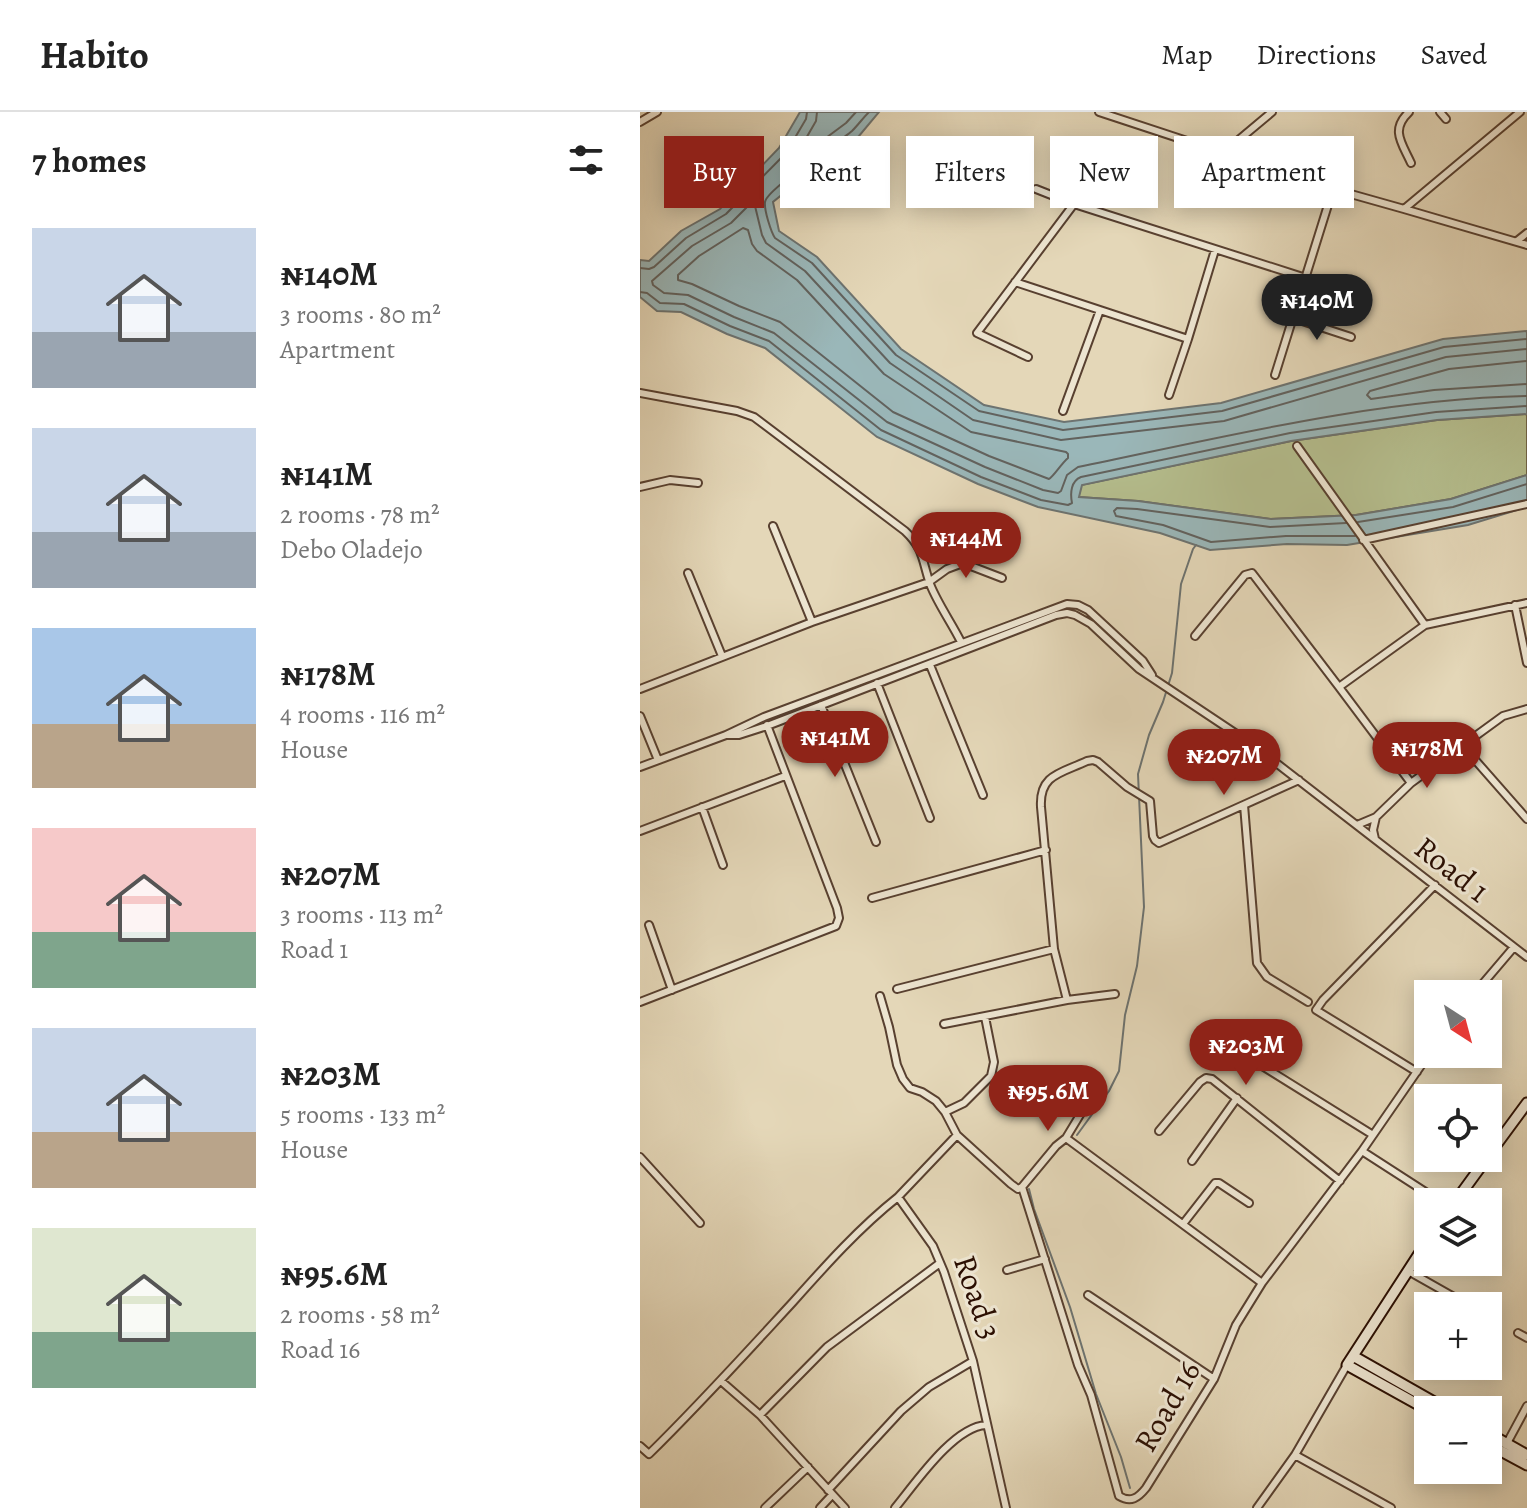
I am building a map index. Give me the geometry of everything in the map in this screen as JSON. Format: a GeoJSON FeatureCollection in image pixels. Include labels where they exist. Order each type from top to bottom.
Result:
{"type":"FeatureCollection","features":[{"type":"Feature","properties":{"kind":"street"},"geometry":{"type":"LineString","coordinates":[[640,122],[657,112]]}},
{"type":"Feature","properties":{"kind":"street"},"geometry":{"type":"LineString","coordinates":[[1099,112],[1174,137]]}},
{"type":"Feature","properties":{"kind":"street"},"geometry":{"type":"LineString","coordinates":[[1243,136],[1272,112]]}},
{"type":"Feature","properties":{"kind":"street"},"geometry":{"type":"LineString","coordinates":[[1409,112],[1401,119],[1398,133],[1411,163]]}},
{"type":"Feature","properties":{"kind":"street"},"geometry":{"type":"LineString","coordinates":[[1440,112],[1446,119]]}},
{"type":"Feature","properties":{"kind":"street"},"geometry":{"type":"LineString","coordinates":[[1404,209],[1520,112]]}},
{"type":"Feature","properties":{"kind":"street"},"geometry":{"type":"LineString","coordinates":[[1036,189],[1050,195]]}},
{"type":"Feature","properties":{"kind":"street"},"geometry":{"type":"LineString","coordinates":[[1354,195],[1527,245]]}},
{"type":"Feature","properties":{"kind":"street"},"geometry":{"type":"LineString","coordinates":[[1028,357],[977,333],[1071,208]]}},
{"type":"Feature","properties":{"kind":"street"},"geometry":{"type":"LineString","coordinates":[[1086,208],[1306,278]]}},
{"type":"Feature","properties":{"kind":"street"},"geometry":{"type":"LineString","coordinates":[[1275,375],[1327,208]]}},
{"type":"Feature","properties":{"kind":"street"},"geometry":{"type":"LineString","coordinates":[[1517,241],[1527,233]]}},
{"type":"Feature","properties":{"kind":"street"},"geometry":{"type":"LineString","coordinates":[[1169,395],[1215,250]]}},
{"type":"Feature","properties":{"kind":"street"},"geometry":{"type":"LineString","coordinates":[[1015,282],[1188,339]]}},
{"type":"Feature","properties":{"kind":"street"},"geometry":{"type":"LineString","coordinates":[[1063,411],[1100,310]]}},
{"type":"Feature","properties":{"kind":"street"},"geometry":{"type":"LineString","coordinates":[[1293,318],[1351,337]]}},
{"type":"Feature","properties":{"kind":"street"},"geometry":{"type":"LineString","coordinates":[[640,393],[754,417],[905,531],[923,556],[929,582],[966,650]]}},
{"type":"Feature","properties":{"kind":"street"},"geometry":{"type":"LineString","coordinates":[[1297,446],[1425,625]]}},
{"type":"Feature","properties":{"kind":"street"},"geometry":{"type":"LineString","coordinates":[[640,487],[670,480],[698,483]]}},
{"type":"Feature","properties":{"kind":"street"},"geometry":{"type":"LineString","coordinates":[[1363,540],[1527,504]]}},
{"type":"Feature","properties":{"kind":"street"},"geometry":{"type":"LineString","coordinates":[[773,526],[812,622]]}},
{"type":"Feature","properties":{"kind":"street"},"geometry":{"type":"LineString","coordinates":[[640,689],[812,622],[929,582],[947,569],[963,563],[1002,578]]}},
{"type":"Feature","properties":{"kind":"street"},"geometry":{"type":"LineString","coordinates":[[688,573],[722,656]]}},
{"type":"Feature","properties":{"kind":"street"},"geometry":{"type":"LineString","coordinates":[[1195,636],[1245,575],[1252,573],[1411,783]]}},
{"type":"Feature","properties":{"kind":"street"},"geometry":{"type":"LineString","coordinates":[[1339,687],[1425,625],[1527,603]]}},
{"type":"Feature","properties":{"kind":"street","name":"Road 1"},"geometry":{"type":"LineString","coordinates":[[961,642],[1067,604],[1078,605],[1088,610],[1143,661],[1157,680]]}},
{"type":"Feature","properties":{"kind":"street"},"geometry":{"type":"LineString","coordinates":[[1515,605],[1527,663]]}},
{"type":"Feature","properties":{"kind":"street","name":"Road 1"},"geometry":{"type":"LineString","coordinates":[[726,735],[739,735],[767,726],[1056,615],[1075,615],[1091,624],[1139,669],[1229,728],[1527,957]]}},
{"type":"Feature","properties":{"kind":"street"},"geometry":{"type":"LineString","coordinates":[[640,767],[961,642]]}},
{"type":"Feature","properties":{"kind":"street"},"geometry":{"type":"LineString","coordinates":[[930,665],[983,795]]}},
{"type":"Feature","properties":{"kind":"street"},"geometry":{"type":"LineString","coordinates":[[877,683],[930,818]]}},
{"type":"Feature","properties":{"kind":"street"},"geometry":{"type":"LineString","coordinates":[[821,705],[876,842]]}},
{"type":"Feature","properties":{"kind":"street"},"geometry":{"type":"LineString","coordinates":[[1357,825],[1376,817],[1411,783],[1503,716],[1527,709]]}},
{"type":"Feature","properties":{"kind":"street"},"geometry":{"type":"LineString","coordinates":[[640,716],[658,760]]}},
{"type":"Feature","properties":{"kind":"street"},"geometry":{"type":"LineString","coordinates":[[640,1002],[836,926],[839,918],[837,908],[764,717]]}},
{"type":"Feature","properties":{"kind":"street"},"geometry":{"type":"LineString","coordinates":[[1462,745],[1527,819]]}},
{"type":"Feature","properties":{"kind":"street"},"geometry":{"type":"LineString","coordinates":[[1067,1000],[1054,949],[1041,796],[1045,782],[1093,760],[1098,762],[1133,792],[1148,800],[1153,836],[1159,843],[1299,780]]}},
{"type":"Feature","properties":{"kind":"street"},"geometry":{"type":"LineString","coordinates":[[640,831],[785,776]]}},
{"type":"Feature","properties":{"kind":"street"},"geometry":{"type":"LineString","coordinates":[[1244,805],[1257,963],[1267,977],[1308,1002]]}},
{"type":"Feature","properties":{"kind":"street"},"geometry":{"type":"LineString","coordinates":[[702,807],[723,865]]}},
{"type":"Feature","properties":{"kind":"street"},"geometry":{"type":"LineString","coordinates":[[1375,839],[1373,830],[1376,817]]}},
{"type":"Feature","properties":{"kind":"street"},"geometry":{"type":"LineString","coordinates":[[872,898],[1046,850]]}},
{"type":"Feature","properties":{"kind":"street"},"geometry":{"type":"LineString","coordinates":[[1417,1072],[1316,1010],[1435,885]]}},
{"type":"Feature","properties":{"kind":"street"},"geometry":{"type":"LineString","coordinates":[[649,925],[672,990]]}},
{"type":"Feature","properties":{"kind":"street"},"geometry":{"type":"LineString","coordinates":[[1486,980],[1514,947]]}},
{"type":"Feature","properties":{"kind":"street"},"geometry":{"type":"LineString","coordinates":[[897,989],[1054,949]]}},
{"type":"Feature","properties":{"kind":"street"},"geometry":{"type":"LineString","coordinates":[[944,1024],[1115,994]]}},
{"type":"Feature","properties":{"kind":"street"},"geometry":{"type":"LineString","coordinates":[[880,996],[903,1079],[910,1088],[927,1095],[945,1112],[957,1135],[1018,1189],[1066,1138],[1095,1090]]}},
{"type":"Feature","properties":{"kind":"street"},"geometry":{"type":"LineString","coordinates":[[945,1112],[964,1103],[991,1076],[994,1062],[985,1017]]}},
{"type":"Feature","properties":{"kind":"street"},"geometry":{"type":"LineString","coordinates":[[1211,1034],[1373,1135]]}},
{"type":"Feature","properties":{"kind":"street","name":"Road 16"},"geometry":{"type":"LineString","coordinates":[[1022,1187],[1078,1365],[1091,1395],[1119,1496],[1133,1500],[1146,1488],[1214,1379],[1236,1325],[1262,1283],[1340,1181],[1420,1068]]}},
{"type":"Feature","properties":{"kind":"street"},"geometry":{"type":"LineString","coordinates":[[1159,1131],[1200,1082],[1206,1078],[1212,1079],[1340,1181]]}},
{"type":"Feature","properties":{"kind":"street"},"geometry":{"type":"LineString","coordinates":[[1192,1161],[1237,1098]]}},
{"type":"Feature","properties":{"kind":"street"},"geometry":{"type":"LineString","coordinates":[[1502,1137],[1527,1103]]}},
{"type":"Feature","properties":{"kind":"street"},"geometry":{"type":"LineString","coordinates":[[640,1446],[649,1454],[691,1414],[824,1266],[878,1212],[898,1197],[957,1135]]}},
{"type":"Feature","properties":{"kind":"street"},"geometry":{"type":"LineString","coordinates":[[1066,1138],[1262,1283]]}},
{"type":"Feature","properties":{"kind":"street"},"geometry":{"type":"LineString","coordinates":[[1362,1151],[1419,1188]]}},
{"type":"Feature","properties":{"kind":"street"},"geometry":{"type":"LineString","coordinates":[[640,1157],[700,1223]]}},
{"type":"Feature","properties":{"kind":"street"},"geometry":{"type":"LineString","coordinates":[[1183,1224],[1217,1182],[1249,1203]]}},
{"type":"Feature","properties":{"kind":"street","name":"Road 3"},"geometry":{"type":"LineString","coordinates":[[898,1197],[933,1246],[940,1263],[973,1361],[1006,1508]]}},
{"type":"Feature","properties":{"kind":"street"},"geometry":{"type":"LineString","coordinates":[[1007,1270],[1045,1259]]}},
{"type":"Feature","properties":{"kind":"street"},"geometry":{"type":"LineString","coordinates":[[1257,1508],[1295,1455],[1350,1361],[1414,1262]]}},
{"type":"Feature","properties":{"kind":"street"},"geometry":{"type":"LineString","coordinates":[[760,1415],[827,1347],[940,1263]]}},
{"type":"Feature","properties":{"kind":"street"},"geometry":{"type":"LineString","coordinates":[[1408,1271],[1445,1292]]}},
{"type":"Feature","properties":{"kind":"street"},"geometry":{"type":"LineString","coordinates":[[1088,1295],[1214,1379]]}},
{"type":"Feature","properties":{"kind":"street"},"geometry":{"type":"LineString","coordinates":[[1518,1333],[1527,1338]]}},
{"type":"Feature","properties":{"kind":"street"},"geometry":{"type":"LineString","coordinates":[[820,1508],[830,1492],[901,1411],[929,1387],[973,1361]]}},
{"type":"Feature","properties":{"kind":"street"},"geometry":{"type":"LineString","coordinates":[[1350,1361],[1420,1396]]}},
{"type":"Feature","properties":{"kind":"street"},"geometry":{"type":"LineString","coordinates":[[1350,1361],[1414,1401]]}},
{"type":"Feature","properties":{"kind":"street"},"geometry":{"type":"LineString","coordinates":[[721,1381],[760,1415],[845,1508]]}},
{"type":"Feature","properties":{"kind":"street"},"geometry":{"type":"LineString","coordinates":[[1505,1448],[1527,1406]]}},
{"type":"Feature","properties":{"kind":"street"},"geometry":{"type":"LineString","coordinates":[[895,1508],[938,1455],[964,1433],[986,1425]]}},
{"type":"Feature","properties":{"kind":"street"},"geometry":{"type":"LineString","coordinates":[[1502,1445],[1527,1465]]}},
{"type":"Feature","properties":{"kind":"street"},"geometry":{"type":"LineString","coordinates":[[1502,1447],[1527,1455]]}},
{"type":"Feature","properties":{"kind":"street"},"geometry":{"type":"LineString","coordinates":[[1295,1455],[1391,1508]]}},
{"type":"Feature","properties":{"kind":"street"},"geometry":{"type":"LineString","coordinates":[[765,1508],[808,1467]]}},
{"type":"Feature","properties":{"kind":"green space"},"geometry":{"type":"Polygon","coordinates":[[[1527,414],[1527,475],[1451,499],[1356,515],[1270,519],[1138,501],[1078,497],[1081,485],[1291,441],[1437,420],[1527,414]]]}},
{"type":"Feature","properties":{"kind":"water"},"geometry":{"type":"Polygon","coordinates":[[[800,112],[879,112],[859,136],[786,136],[800,112]]]}},
{"type":"Feature","properties":{"kind":"water"},"geometry":{"type":"Polygon","coordinates":[[[779,148],[780,196],[773,202],[779,231],[817,257],[901,349],[984,405],[1064,422],[1221,403],[1443,339],[1527,331],[1527,414],[1437,420],[1291,441],[1082,485],[1079,497],[1138,501],[1271,519],[1356,515],[1451,499],[1527,475],[1527,507],[1468,525],[1347,545],[1287,544],[1210,550],[1160,533],[1038,507],[978,484],[877,437],[765,348],[681,312],[657,311],[640,297],[640,260],[649,261],[681,231],[721,208],[764,208],[764,164],[779,148]]]}},
{"type":"Feature","properties":{"kind":"waterway"},"geometry":{"type":"LineString","coordinates":[[1077,1135],[1109,1091],[1119,1071],[1125,1015],[1137,966],[1144,907],[1138,774],[1172,673],[1181,584],[1196,545]]}},
{"type":"Feature","properties":{"kind":"waterway"},"geometry":{"type":"LineString","coordinates":[[1029,1189],[1130,1488]]}}]}
